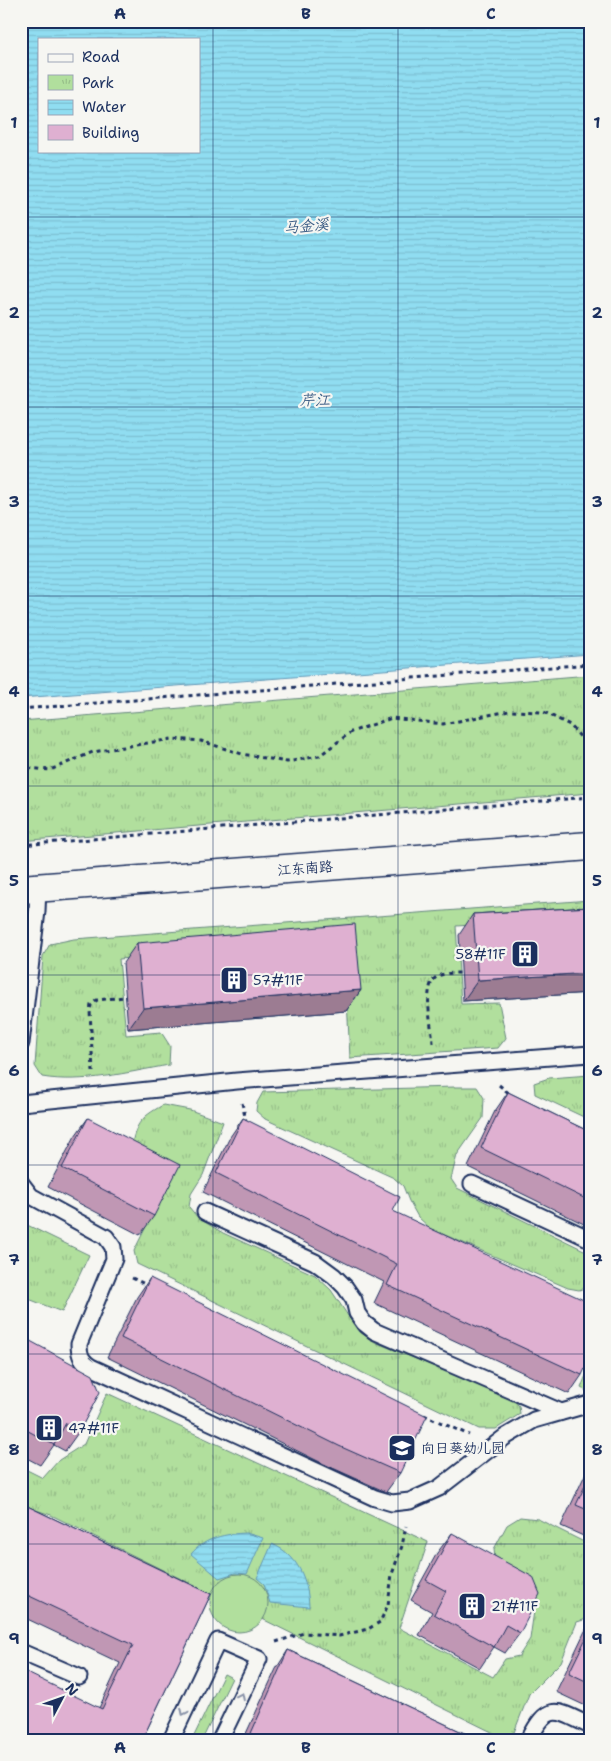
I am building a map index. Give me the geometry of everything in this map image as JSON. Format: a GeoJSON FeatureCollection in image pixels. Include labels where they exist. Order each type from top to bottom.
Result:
{"type":"FeatureCollection","features":[{"type":"Feature","properties":{"kind":"street","name":"江东南路"},"geometry":{"type":"LineString","coordinates":[[29,889],[590,846]]}},
{"type":"Feature","properties":{"kind":"lane"},"geometry":{"type":"LineString","coordinates":[[21,1043],[37,911],[29,889]]}},
{"type":"Feature","properties":{"kind":"lane"},"geometry":{"type":"LineString","coordinates":[[21,1103],[238,1081],[590,1054]]}},
{"type":"Feature","properties":{"kind":"lane"},"geometry":{"type":"LineString","coordinates":[[21,1183],[31,1196],[106,1237],[113,1247],[114,1259],[79,1344],[79,1354],[84,1362],[92,1368],[375,1498],[392,1503],[410,1501],[438,1488],[505,1437],[534,1420],[590,1404]]}},
{"type":"Feature","properties":{"kind":"lane"},"geometry":{"type":"LineString","coordinates":[[472,1184],[590,1240]]}},
{"type":"Feature","properties":{"kind":"lane"},"geometry":{"type":"LineString","coordinates":[[205,1212],[315,1262],[345,1286],[354,1300],[357,1313],[364,1323],[374,1331],[561,1412]]}},
{"type":"Feature","properties":{"kind":"lane"},"geometry":{"type":"LineString","coordinates":[[171,1740],[218,1642],[259,1660],[220,1740]]}},
{"type":"Feature","properties":{"kind":"lane"},"geometry":{"type":"LineString","coordinates":[[21,1652],[79,1677]]}},
{"type":"Feature","properties":{"kind":"lane"},"geometry":{"type":"LineString","coordinates":[[529,1740],[543,1717],[550,1712],[561,1712],[590,1726]]}},
{"type":"Feature","properties":{"kind":"path"},"geometry":{"type":"LineString","coordinates":[[21,709],[590,664]]}},
{"type":"Feature","properties":{"kind":"path"},"geometry":{"type":"LineString","coordinates":[[21,765],[27,768],[50,770],[93,752],[172,739],[201,741],[242,754],[287,762],[319,756],[352,732],[392,718],[443,724],[509,711],[544,712],[570,725],[590,748]]}},
{"type":"Feature","properties":{"kind":"path"},"geometry":{"type":"LineString","coordinates":[[21,845],[590,797]]}},
{"type":"Feature","properties":{"kind":"path"},"geometry":{"type":"LineString","coordinates":[[436,1066],[428,991],[431,981],[439,975],[462,973]]}},
{"type":"Feature","properties":{"kind":"path"},"geometry":{"type":"LineString","coordinates":[[95,1096],[91,1004],[97,1000],[126,997]]}},
{"type":"Feature","properties":{"kind":"path"},"geometry":{"type":"LineString","coordinates":[[492,1062],[494,1080],[501,1088],[517,1099]]}},
{"type":"Feature","properties":{"kind":"path"},"geometry":{"type":"LineString","coordinates":[[238,1081],[245,1120],[252,1126]]}},
{"type":"Feature","properties":{"kind":"path"},"geometry":{"type":"LineString","coordinates":[[110,1268],[155,1289]]}},
{"type":"Feature","properties":{"kind":"path"},"geometry":{"type":"LineString","coordinates":[[422,1414],[495,1445]]}},
{"type":"Feature","properties":{"kind":"path"},"geometry":{"type":"LineString","coordinates":[[259,1660],[265,1648],[277,1641],[304,1632],[340,1636],[368,1629],[380,1622],[388,1605],[392,1574],[402,1546],[410,1501]]}},
{"type":"Feature","properties":{"kind":"green space"},"geometry":{"type":"Polygon","coordinates":[[[590,675],[590,793],[21,841],[21,721],[590,675]]]}},
{"type":"Feature","properties":{"kind":"green space"},"geometry":{"type":"Polygon","coordinates":[[[590,900],[590,918],[456,926],[461,1004],[499,1003],[506,1038],[498,1048],[350,1058],[344,940],[119,959],[126,1035],[161,1032],[170,1046],[169,1065],[106,1076],[73,1079],[42,1077],[35,1066],[43,956],[50,944],[74,939],[590,900]]]}},
{"type":"Feature","properties":{"kind":"green space"},"geometry":{"type":"Polygon","coordinates":[[[590,1075],[590,1120],[535,1094],[534,1083],[549,1078],[590,1075]]]}},
{"type":"Feature","properties":{"kind":"green space"},"geometry":{"type":"Polygon","coordinates":[[[477,1087],[484,1098],[483,1118],[457,1155],[451,1179],[457,1188],[590,1253],[590,1286],[579,1290],[568,1288],[431,1229],[418,1217],[403,1186],[394,1178],[265,1119],[256,1111],[257,1103],[263,1092],[477,1087]]]}},
{"type":"Feature","properties":{"kind":"green space"},"geometry":{"type":"Polygon","coordinates":[[[163,1105],[190,1110],[223,1122],[203,1175],[191,1194],[189,1207],[198,1218],[223,1233],[315,1275],[331,1290],[358,1331],[375,1342],[513,1399],[519,1406],[520,1414],[496,1429],[479,1429],[137,1264],[134,1251],[170,1178],[130,1152],[139,1123],[148,1114],[163,1105]]]}},
{"type":"Feature","properties":{"kind":"green space"},"geometry":{"type":"Polygon","coordinates":[[[21,1222],[89,1255],[62,1312],[21,1296],[21,1222]]]}},
{"type":"Feature","properties":{"kind":"green space"},"geometry":{"type":"Polygon","coordinates":[[[590,1365],[590,1392],[589,1392],[581,1388],[590,1365]]]}},
{"type":"Feature","properties":{"kind":"green space"},"geometry":{"type":"Polygon","coordinates":[[[107,1393],[428,1542],[399,1628],[493,1677],[505,1659],[519,1656],[530,1639],[534,1611],[530,1600],[496,1569],[494,1549],[507,1525],[520,1517],[538,1519],[590,1545],[590,1618],[577,1622],[561,1662],[529,1694],[511,1740],[508,1740],[51,1515],[21,1505],[21,1467],[43,1478],[59,1460],[84,1444],[107,1393]]]}},
{"type":"Feature","properties":{"kind":"green space"},"geometry":{"type":"Polygon","coordinates":[[[233,1574],[245,1574],[260,1582],[268,1597],[268,1609],[260,1624],[245,1632],[233,1632],[218,1624],[210,1609],[210,1597],[218,1582],[233,1574]]]}},
{"type":"Feature","properties":{"kind":"green space"},"geometry":{"type":"Polygon","coordinates":[[[224,1674],[232,1678],[202,1740],[192,1740],[224,1674]]]}},
{"type":"Feature","properties":{"kind":"water","name":"芹江"},"geometry":{"type":"Polygon","coordinates":[[[21,21],[590,21],[590,654],[21,698],[21,21]]]}},
{"type":"Feature","properties":{"kind":"water"},"geometry":{"type":"Polygon","coordinates":[[[246,1533],[263,1538],[247,1574],[235,1573],[219,1578],[191,1554],[209,1540],[231,1534],[246,1533]]]}},
{"type":"Feature","properties":{"kind":"water"},"geometry":{"type":"Polygon","coordinates":[[[272,1544],[289,1555],[300,1570],[304,1578],[309,1607],[270,1603],[264,1584],[257,1578],[272,1544]]]}},
{"type":"Feature","properties":{"kind":"building","name":"58#11F"},"geometry":{"type":"Polygon","coordinates":[[[590,907],[590,973],[478,980],[473,914],[590,907]]]}},
{"type":"Feature","properties":{"kind":"building","name":"57#11F"},"geometry":{"type":"Polygon","coordinates":[[[355,924],[361,990],[143,1008],[137,943],[355,924]]]}},
{"type":"Feature","properties":{"kind":"building"},"geometry":{"type":"Polygon","coordinates":[[[508,1092],[590,1132],[590,1201],[481,1148],[508,1092]]]}},
{"type":"Feature","properties":{"kind":"building"},"geometry":{"type":"Polygon","coordinates":[[[88,1118],[180,1165],[154,1216],[62,1168],[88,1118]]]}},
{"type":"Feature","properties":{"kind":"building"},"geometry":{"type":"Polygon","coordinates":[[[243,1118],[400,1197],[393,1211],[590,1303],[590,1358],[582,1375],[387,1285],[397,1264],[216,1173],[243,1118]]]}},
{"type":"Feature","properties":{"kind":"building"},"geometry":{"type":"Polygon","coordinates":[[[150,1278],[427,1416],[400,1473],[339,1446],[121,1338],[150,1278]]]}},
{"type":"Feature","properties":{"kind":"building"},"geometry":{"type":"Polygon","coordinates":[[[21,1336],[93,1375],[100,1392],[80,1430],[66,1423],[54,1445],[21,1427],[21,1336]]]}},
{"type":"Feature","properties":{"kind":"building"},"geometry":{"type":"Polygon","coordinates":[[[590,1475],[590,1511],[576,1505],[590,1475]]]}},
{"type":"Feature","properties":{"kind":"building"},"geometry":{"type":"Polygon","coordinates":[[[21,1503],[211,1594],[142,1740],[21,1740],[21,1670],[102,1709],[133,1645],[21,1592],[21,1503]]]}},
{"type":"Feature","properties":{"kind":"building","name":"21#11F"},"geometry":{"type":"Polygon","coordinates":[[[452,1533],[533,1577],[540,1594],[520,1633],[506,1625],[494,1647],[434,1614],[446,1591],[426,1580],[452,1533]]]}},
{"type":"Feature","properties":{"kind":"building"},"geometry":{"type":"Polygon","coordinates":[[[590,1630],[590,1683],[569,1673],[590,1630]]]}},
{"type":"Feature","properties":{"kind":"building"},"geometry":{"type":"Polygon","coordinates":[[[288,1650],[479,1740],[248,1740],[288,1650]]]}},
{"type":"Feature","properties":{"kind":"place","name":"58#11F"},"geometry":{"type":"Point","coordinates":[525,954]}},
{"type":"Feature","properties":{"kind":"place","name":"57#11F"},"geometry":{"type":"Point","coordinates":[234,980]}},
{"type":"Feature","properties":{"kind":"place","name":"47#11F"},"geometry":{"type":"Point","coordinates":[49,1428]}},
{"type":"Feature","properties":{"kind":"place","name":"向日葵幼儿园"},"geometry":{"type":"Point","coordinates":[402,1448]}},
{"type":"Feature","properties":{"kind":"place","name":"21#11F"},"geometry":{"type":"Point","coordinates":[472,1606]}},
{"type":"Feature","properties":{"kind":"water label","name":"马金溪"},"geometry":{"type":"Point","coordinates":[306,226]}}]}
